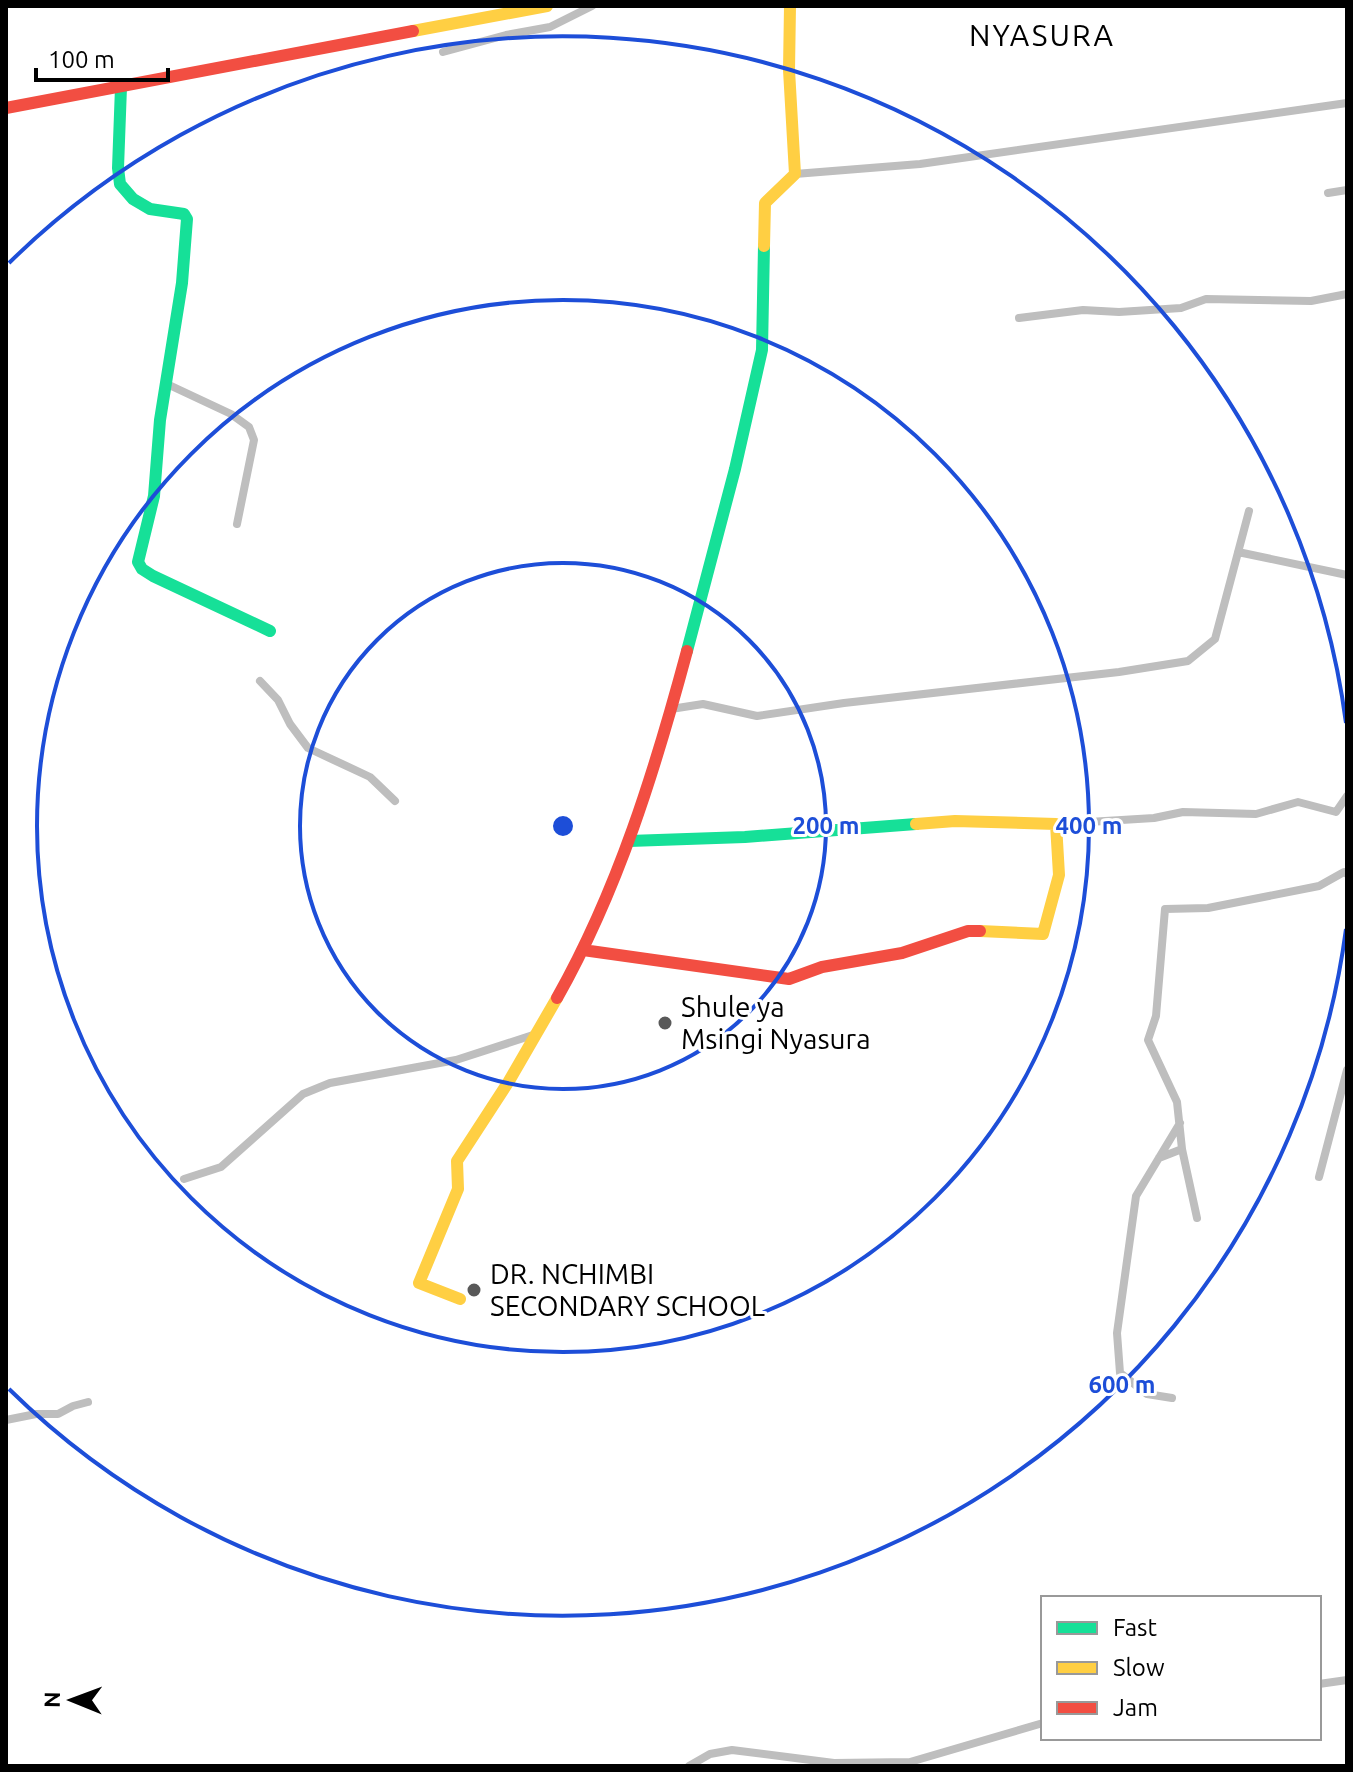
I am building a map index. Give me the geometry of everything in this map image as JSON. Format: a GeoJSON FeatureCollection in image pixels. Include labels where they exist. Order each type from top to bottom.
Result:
{"type":"FeatureCollection","features":[{"type":"Feature","properties":{"kind":"main road"},"geometry":{"type":"LineString","coordinates":[[6,108],[547,6]]}},
{"type":"Feature","properties":{"kind":"main road"},"geometry":{"type":"LineString","coordinates":[[460,1299],[419,1283],[458,1189],[457,1161],[509,1081],[583,950],[629,841],[671,709],[735,469],[762,350],[765,203],[795,174],[789,70],[790,6]]}},
{"type":"Feature","properties":{"kind":"main road"},"geometry":{"type":"LineString","coordinates":[[121,87],[120,184],[133,199],[150,209],[184,214],[187,219],[182,283],[160,420],[154,496],[138,562],[153,576],[270,631]]}},
{"type":"Feature","properties":{"kind":"main road"},"geometry":{"type":"LineString","coordinates":[[583,950],[789,979],[822,967],[902,953],[968,931],[1043,934],[1059,875],[1056,824],[955,821],[745,837],[629,841]]}},
{"type":"Feature","properties":{"kind":"street"},"geometry":{"type":"LineString","coordinates":[[443,52],[550,27],[592,6]]}},
{"type":"Feature","properties":{"kind":"street"},"geometry":{"type":"LineString","coordinates":[[795,174],[920,164],[1347,103]]}},
{"type":"Feature","properties":{"kind":"street"},"geometry":{"type":"LineString","coordinates":[[1328,193],[1347,190]]}},
{"type":"Feature","properties":{"kind":"street"},"geometry":{"type":"LineString","coordinates":[[1019,318],[1083,310],[1119,312],[1181,308],[1206,299],[1311,301],[1347,294]]}},
{"type":"Feature","properties":{"kind":"street"},"geometry":{"type":"LineString","coordinates":[[167,384],[215,405],[249,427],[254,440],[237,524]]}},
{"type":"Feature","properties":{"kind":"street"},"geometry":{"type":"LineString","coordinates":[[671,709],[703,704],[757,716],[1188,661],[1215,639],[1249,511]]}},
{"type":"Feature","properties":{"kind":"street"},"geometry":{"type":"LineString","coordinates":[[1238,552],[1347,575]]}},
{"type":"Feature","properties":{"kind":"street"},"geometry":{"type":"LineString","coordinates":[[260,681],[278,700],[290,724],[308,748],[370,777],[395,801]]}},
{"type":"Feature","properties":{"kind":"street"},"geometry":{"type":"LineString","coordinates":[[1056,824],[1154,818],[1183,812],[1256,814],[1298,802],[1336,812],[1347,796]]}},
{"type":"Feature","properties":{"kind":"street"},"geometry":{"type":"LineString","coordinates":[[1197,1218],[1182,1149],[1177,1102],[1148,1040],[1156,1016],[1165,909],[1208,908],[1319,886],[1344,872],[1347,874]]}},
{"type":"Feature","properties":{"kind":"street"},"geometry":{"type":"LineString","coordinates":[[184,1179],[221,1167],[303,1094],[330,1083],[456,1060],[536,1034]]}},
{"type":"Feature","properties":{"kind":"street"},"geometry":{"type":"LineString","coordinates":[[1319,1177],[1347,1070]]}},
{"type":"Feature","properties":{"kind":"street"},"geometry":{"type":"LineString","coordinates":[[1172,1398],[1147,1394],[1129,1381],[1120,1373],[1117,1351],[1136,1196],[1180,1122]]}},
{"type":"Feature","properties":{"kind":"street"},"geometry":{"type":"LineString","coordinates":[[1159,1158],[1182,1149]]}},
{"type":"Feature","properties":{"kind":"street"},"geometry":{"type":"LineString","coordinates":[[6,1420],[36,1414],[58,1414],[88,1402]]}},
{"type":"Feature","properties":{"kind":"street"},"geometry":{"type":"LineString","coordinates":[[1321,1684],[1347,1680]]}},
{"type":"Feature","properties":{"kind":"street"},"geometry":{"type":"LineString","coordinates":[[689,1766],[710,1754],[732,1750],[834,1763],[910,1762],[1041,1724]]}},
{"type":"Feature","properties":{"kind":"traffic: fast"},"geometry":{"type":"LineString","coordinates":[[121,87],[120,184],[133,199],[150,209],[184,214],[187,219],[182,283],[160,420],[154,496],[138,562],[153,576],[270,631]]}},
{"type":"Feature","properties":{"kind":"traffic: fast"},"geometry":{"type":"LineString","coordinates":[[687,651],[735,469],[762,350],[764,246]]}},
{"type":"Feature","properties":{"kind":"traffic: fast"},"geometry":{"type":"LineString","coordinates":[[629,841],[745,837],[916,824]]}},
{"type":"Feature","properties":{"kind":"traffic: slow"},"geometry":{"type":"LineString","coordinates":[[413,31],[547,6]]}},
{"type":"Feature","properties":{"kind":"traffic: slow"},"geometry":{"type":"LineString","coordinates":[[764,246],[765,203],[795,174],[789,70],[790,6]]}},
{"type":"Feature","properties":{"kind":"traffic: slow"},"geometry":{"type":"LineString","coordinates":[[916,824],[955,821],[1056,824],[1059,875],[1043,934],[980,931]]}},
{"type":"Feature","properties":{"kind":"traffic: slow"},"geometry":{"type":"LineString","coordinates":[[460,1299],[419,1283],[458,1189],[457,1161],[509,1081],[557,998]]}},
{"type":"Feature","properties":{"kind":"traffic: jam"},"geometry":{"type":"LineString","coordinates":[[6,108],[413,31]]}},
{"type":"Feature","properties":{"kind":"traffic: jam"},"geometry":{"type":"LineString","coordinates":[[557,998],[617,872],[662,740],[687,651]]}},
{"type":"Feature","properties":{"kind":"traffic: jam"},"geometry":{"type":"LineString","coordinates":[[583,950],[789,979],[822,967],[902,953],[968,931],[980,931]]}},
{"type":"Feature","properties":{"kind":"place","name":"Shule ya Msingi Nyasura"},"geometry":{"type":"Point","coordinates":[665,1023]}},
{"type":"Feature","properties":{"kind":"place","name":"DR. NCHIMBI SECONDARY SCHOOL"},"geometry":{"type":"Point","coordinates":[474,1290]}},
{"type":"Feature","properties":{"kind":"district","name":"NYASURA"},"geometry":{"type":"Point","coordinates":[1042,36]}}]}
